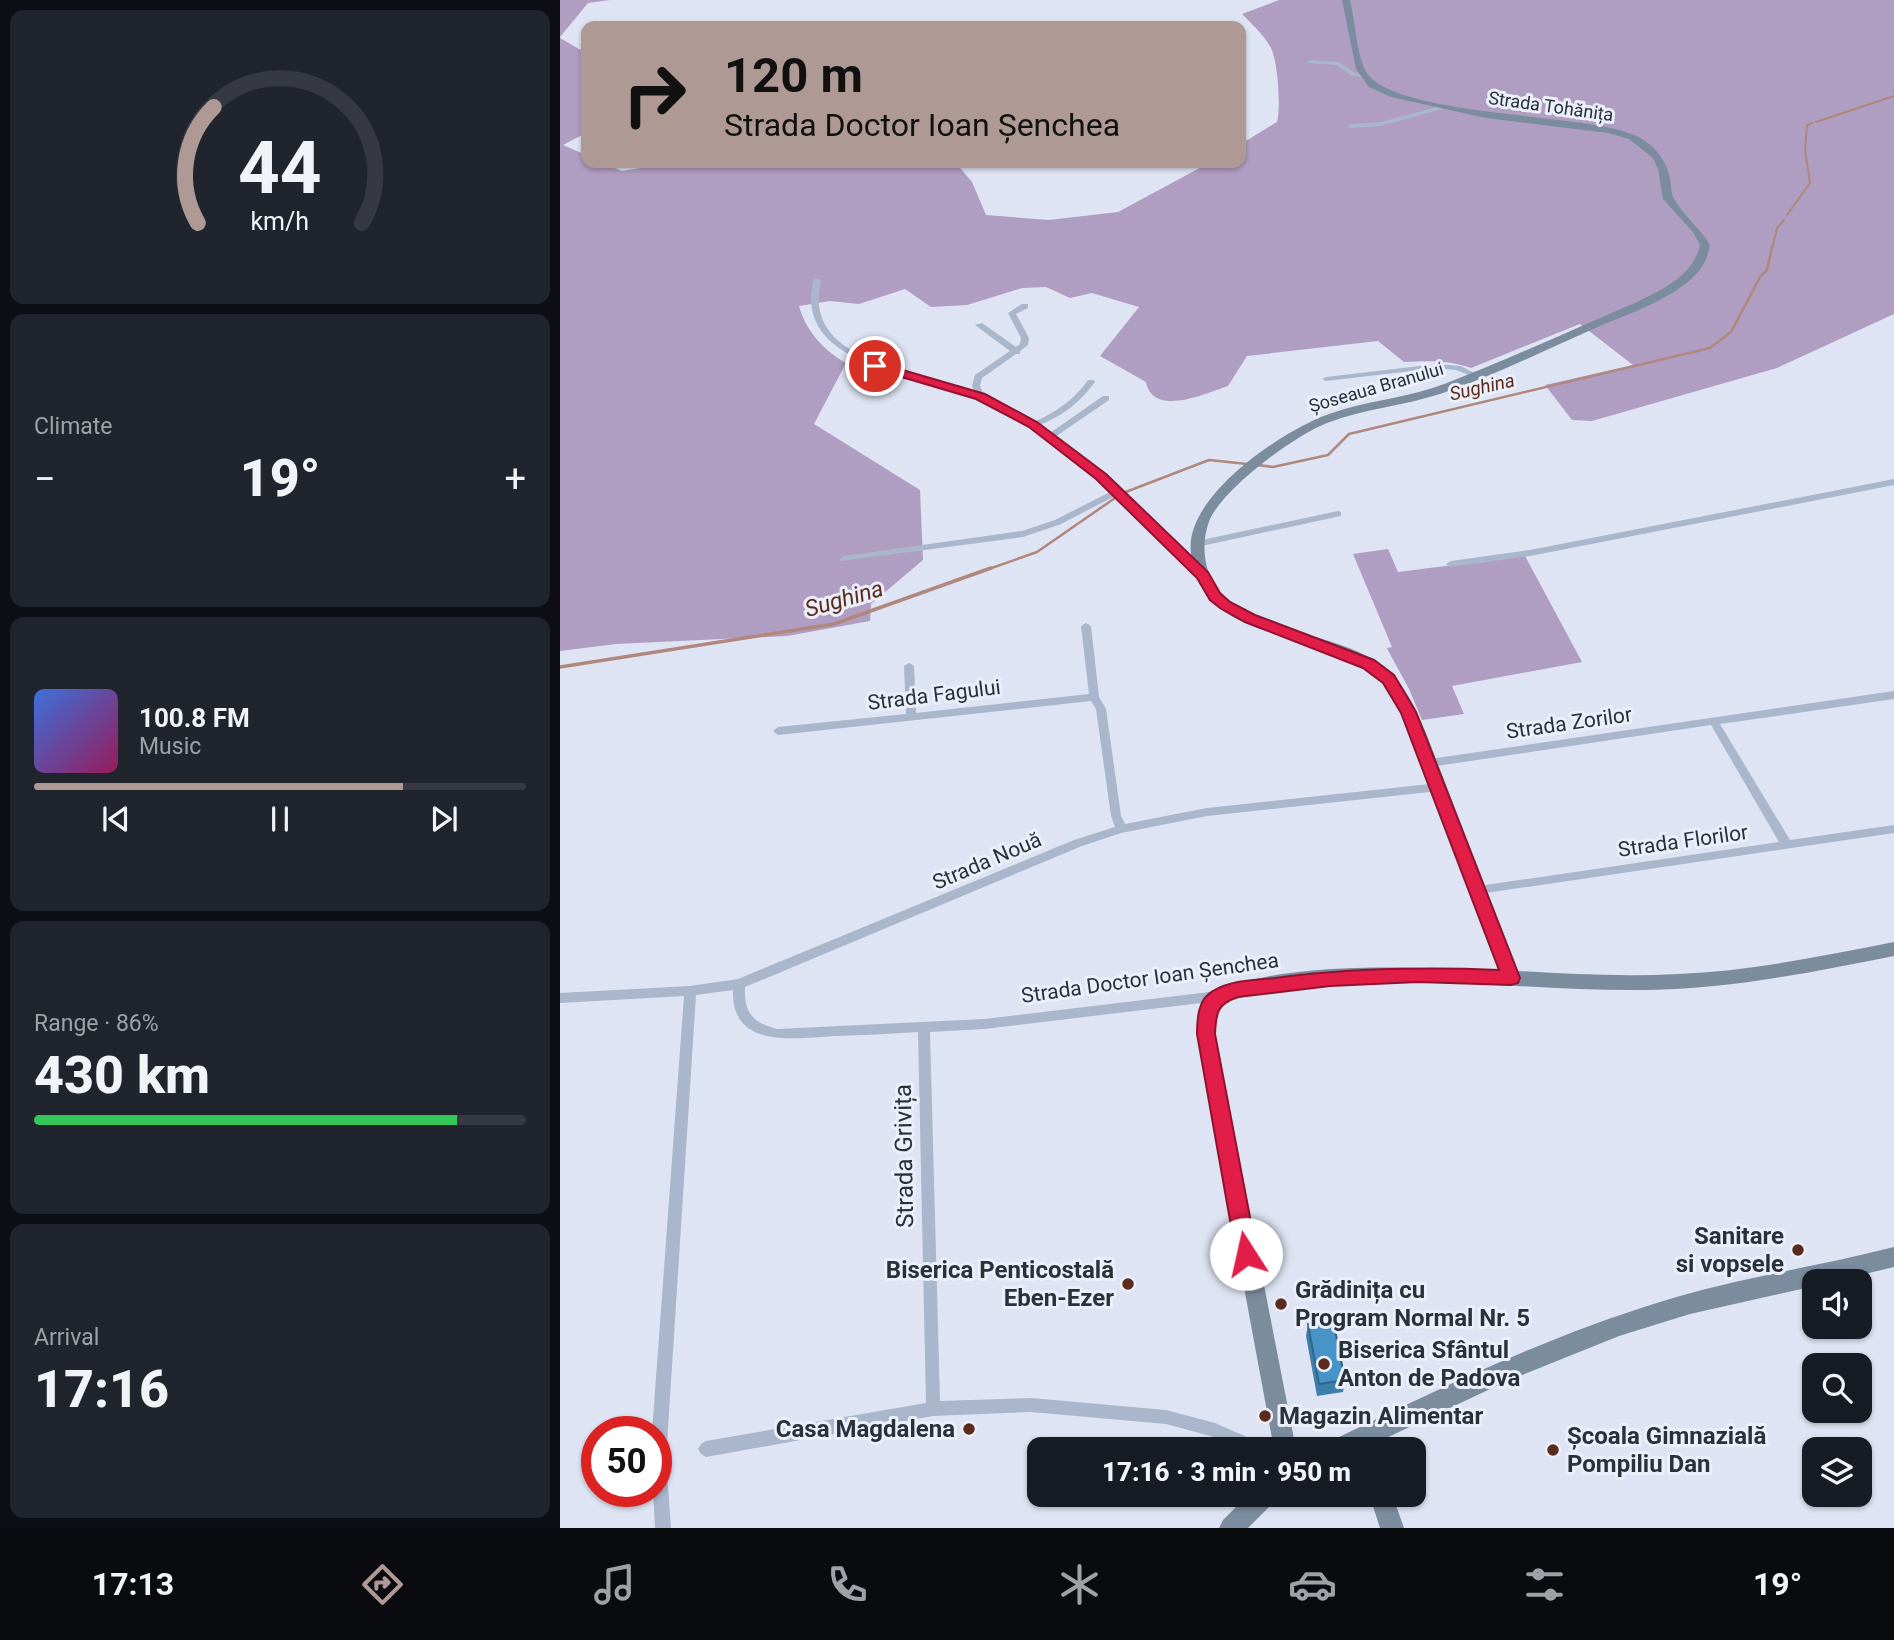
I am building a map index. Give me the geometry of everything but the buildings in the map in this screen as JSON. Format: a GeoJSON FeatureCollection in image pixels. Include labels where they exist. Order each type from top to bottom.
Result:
{"type":"FeatureCollection","features":[{"type":"Feature","properties":{"kind":"main road"},"geometry":{"type":"LineString","coordinates":[[1346,0],[1363,76]]}},
{"type":"Feature","properties":{"kind":"main road","name":"Strada Tohănița"},"geometry":{"type":"LineString","coordinates":[[1363,76],[1384,92],[1444,107],[1524,121],[1609,130],[1632,137],[1647,147],[1660,162],[1668,199],[1697,231],[1705,245],[1704,254],[1697,266],[1671,288],[1641,304],[1523,354]]}},
{"type":"Feature","properties":{"kind":"main road","name":"Șoseaua Branului"},"geometry":{"type":"LineString","coordinates":[[1511,978],[1430,763],[1402,700],[1380,671],[1347,654],[1236,612],[1215,596],[1203,576],[1197,544],[1199,528],[1206,513],[1226,489],[1295,435],[1321,421],[1420,396],[1523,354]]}},
{"type":"Feature","properties":{"kind":"main road","name":"Strada Doctor Ioan Șenchea"},"geometry":{"type":"LineString","coordinates":[[1218,996],[1259,986],[1352,976],[1418,974],[1605,982],[1685,982],[1764,973],[1894,949]]}},
{"type":"Feature","properties":{"kind":"main road"},"geometry":{"type":"LineString","coordinates":[[1218,996],[1207,1013],[1206,1034],[1283,1437]]}},
{"type":"Feature","properties":{"kind":"main road"},"geometry":{"type":"LineString","coordinates":[[1376,1437],[1520,1364],[1621,1324],[1720,1296],[1894,1257]]}},
{"type":"Feature","properties":{"kind":"main road"},"geometry":{"type":"LineString","coordinates":[[1231,1528],[1253,1507]]}},
{"type":"Feature","properties":{"kind":"main road"},"geometry":{"type":"LineString","coordinates":[[1385,1507],[1392,1528]]}},
{"type":"Feature","properties":{"kind":"street"},"geometry":{"type":"LineString","coordinates":[[1310,62],[1337,63],[1353,74],[1363,76]]}},
{"type":"Feature","properties":{"kind":"street"},"geometry":{"type":"LineString","coordinates":[[1351,126],[1381,124],[1444,107]]}},
{"type":"Feature","properties":{"kind":"street","name":"Șoseaua Branului"},"geometry":{"type":"LineString","coordinates":[[817,279],[815,315],[823,329],[846,349],[875,366],[981,397],[1033,425],[1090,467],[1203,576]]}},
{"type":"Feature","properties":{"kind":"street"},"geometry":{"type":"LineString","coordinates":[[981,397],[976,386],[978,377],[1017,352],[1026,342],[1013,313],[1025,306]]}},
{"type":"Feature","properties":{"kind":"street"},"geometry":{"type":"LineString","coordinates":[[979,326],[1017,352]]}},
{"type":"Feature","properties":{"kind":"street"},"geometry":{"type":"LineString","coordinates":[[1326,379],[1437,366],[1458,368],[1474,375]]}},
{"type":"Feature","properties":{"kind":"street"},"geometry":{"type":"LineString","coordinates":[[1033,425],[1067,408],[1082,395],[1091,382]]}},
{"type":"Feature","properties":{"kind":"street"},"geometry":{"type":"LineString","coordinates":[[1049,437],[1106,398]]}},
{"type":"Feature","properties":{"kind":"street"},"geometry":{"type":"LineString","coordinates":[[1451,564],[1530,553],[1894,482]]}},
{"type":"Feature","properties":{"kind":"street"},"geometry":{"type":"LineString","coordinates":[[844,559],[1023,534],[1058,522],[1115,493]]}},
{"type":"Feature","properties":{"kind":"street"},"geometry":{"type":"LineString","coordinates":[[1197,544],[1338,514]]}},
{"type":"Feature","properties":{"kind":"street"},"geometry":{"type":"LineString","coordinates":[[1086,626],[1094,698],[1101,709],[1116,816],[1121,829]]}},
{"type":"Feature","properties":{"kind":"street"},"geometry":{"type":"LineString","coordinates":[[909,666],[911,716]]}},
{"type":"Feature","properties":{"kind":"street","name":"Strada Zorilor"},"geometry":{"type":"LineString","coordinates":[[1430,763],[1894,695]]}},
{"type":"Feature","properties":{"kind":"street","name":"Strada Fagului"},"geometry":{"type":"LineString","coordinates":[[778,731],[1094,698]]}},
{"type":"Feature","properties":{"kind":"street"},"geometry":{"type":"LineString","coordinates":[[1714,722],[1787,845]]}},
{"type":"Feature","properties":{"kind":"street","name":"Strada Nouă"},"geometry":{"type":"LineString","coordinates":[[560,998],[690,991],[739,984],[1078,843],[1121,829],[1207,812],[1439,787]]}},
{"type":"Feature","properties":{"kind":"street","name":"Strada Florilor"},"geometry":{"type":"LineString","coordinates":[[1479,890],[1894,829]]}},
{"type":"Feature","properties":{"kind":"street","name":"Strada Doctor Ioan Șenchea"},"geometry":{"type":"LineString","coordinates":[[739,984],[738,1000],[743,1016],[764,1031],[794,1035],[1011,1021],[1218,996]]}},
{"type":"Feature","properties":{"kind":"street"},"geometry":{"type":"LineString","coordinates":[[663,1528],[659,1459],[690,991]]}},
{"type":"Feature","properties":{"kind":"street","name":"Strada Grivița"},"geometry":{"type":"LineString","coordinates":[[924,1028],[933,1409]]}},
{"type":"Feature","properties":{"kind":"street"},"geometry":{"type":"LineString","coordinates":[[706,1449],[933,1409],[1031,1405],[1141,1413],[1215,1430],[1231,1437]]}},
{"type":"Feature","properties":{"kind":"shaded area"},"geometry":{"type":"Polygon","coordinates":[[[560,0],[610,0],[588,3],[560,37],[560,0]]]}},
{"type":"Feature","properties":{"kind":"shaded area"},"geometry":{"type":"Polygon","coordinates":[[[1279,0],[1894,0],[1894,314],[1777,368],[1592,421],[1572,420],[1545,385],[1633,365],[1580,324],[1471,368],[1446,362],[1404,362],[1378,341],[1247,356],[1228,386],[1195,397],[1169,401],[1159,399],[1151,393],[1146,382],[1100,356],[1139,307],[1092,293],[1070,298],[1046,287],[1022,288],[967,305],[931,307],[905,289],[859,304],[830,301],[799,306],[816,339],[846,363],[814,424],[920,490],[923,560],[871,604],[870,621],[787,636],[616,644],[560,651],[560,38],[581,50],[581,136],[563,145],[581,153],[581,168],[615,168],[622,171],[640,168],[960,168],[972,182],[986,215],[1049,220],[1118,212],[1200,168],[1246,168],[1246,141],[1277,122],[1279,106],[1277,74],[1271,48],[1262,34],[1242,14],[1279,0]]]}},
{"type":"Feature","properties":{"kind":"shaded area"},"geometry":{"type":"Polygon","coordinates":[[[1388,549],[1398,572],[1525,556],[1582,662],[1452,686],[1464,714],[1422,720],[1387,648],[1392,647],[1353,554],[1388,549]]]}},
{"type":"Feature","properties":{"kind":"waterway","name":"Sughina"},"geometry":{"type":"LineString","coordinates":[[1816,122],[1894,96]]}},
{"type":"Feature","properties":{"kind":"waterway","name":"Sughina"},"geometry":{"type":"LineString","coordinates":[[1787,215],[1810,183],[1805,150],[1807,125],[1812,123]]}},
{"type":"Feature","properties":{"kind":"waterway","name":"Sughina"},"geometry":{"type":"LineString","coordinates":[[1772,249],[1777,228],[1784,220]]}},
{"type":"Feature","properties":{"kind":"waterway","name":"Sughina"},"geometry":{"type":"LineString","coordinates":[[1258,465],[1273,467],[1328,455],[1349,434],[1710,348],[1731,332],[1760,277],[1767,270],[1772,247]]}},
{"type":"Feature","properties":{"kind":"waterway","name":"Sughina"},"geometry":{"type":"LineString","coordinates":[[1123,493],[1209,460],[1247,464]]}},
{"type":"Feature","properties":{"kind":"waterway","name":"Sughina"},"geometry":{"type":"LineString","coordinates":[[986,570],[1037,552],[1115,498]]}},
{"type":"Feature","properties":{"kind":"waterway","name":"Sughina"},"geometry":{"type":"LineString","coordinates":[[560,667],[834,624],[991,568]]}},
{"type":"Feature","properties":{"kind":"place","name":"Sanitare si vopsele"},"geometry":{"type":"Point","coordinates":[1798,1250]}},
{"type":"Feature","properties":{"kind":"place","name":"Biserica Penticostală Eben-Ezer"},"geometry":{"type":"Point","coordinates":[1128,1284]}},
{"type":"Feature","properties":{"kind":"place","name":"Grădinița cu Program Normal Nr. 5"},"geometry":{"type":"Point","coordinates":[1281,1304]}},
{"type":"Feature","properties":{"kind":"place","name":"Biserica Sfântul Anton de Padova"},"geometry":{"type":"Point","coordinates":[1324,1364]}},
{"type":"Feature","properties":{"kind":"place","name":"Magazin Alimentar"},"geometry":{"type":"Point","coordinates":[1265,1416]}},
{"type":"Feature","properties":{"kind":"place","name":"Casa Magdalena"},"geometry":{"type":"Point","coordinates":[969,1429]}},
{"type":"Feature","properties":{"kind":"place","name":"Școala Gimnazială Pompiliu Dan"},"geometry":{"type":"Point","coordinates":[1553,1450]}},
{"type":"Feature","properties":{"kind":"route"},"geometry":{"type":"LineString","coordinates":[[875,366],[981,397],[1033,425],[1101,477],[1203,576],[1215,596],[1225,605],[1250,618],[1339,650],[1368,664],[1388,679],[1409,712],[1511,978],[1374,975],[1259,986],[1218,996],[1207,1013],[1206,1034],[1246,1254]]}}]}
